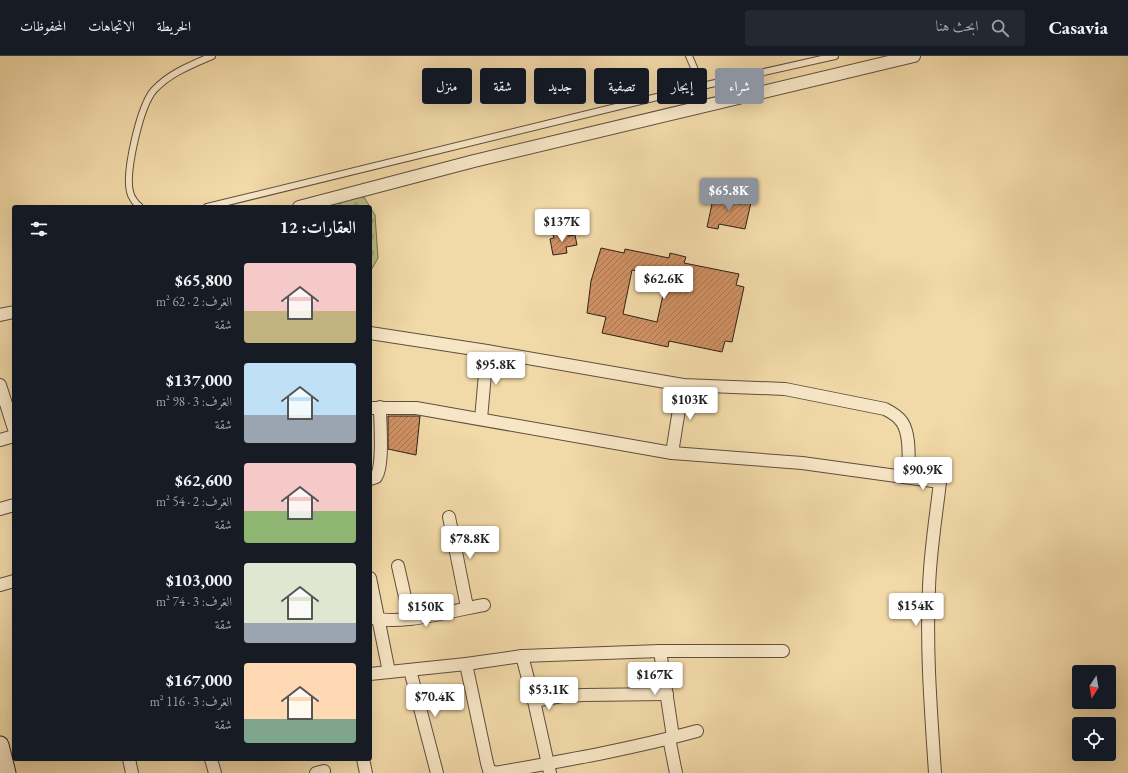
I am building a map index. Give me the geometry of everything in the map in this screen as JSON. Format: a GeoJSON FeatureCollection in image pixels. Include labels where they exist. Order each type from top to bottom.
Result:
{"type":"FeatureCollection","features":[{"type":"Feature","properties":{"kind":"street"},"geometry":{"type":"LineString","coordinates":[[308,205],[474,161],[914,56]]}},
{"type":"Feature","properties":{"kind":"street"},"geometry":{"type":"LineString","coordinates":[[0,315],[12,312]]}},
{"type":"Feature","properties":{"kind":"street"},"geometry":{"type":"LineString","coordinates":[[372,333],[487,351],[683,385],[785,389],[885,409],[895,414],[902,422],[907,434],[909,477]]}},
{"type":"Feature","properties":{"kind":"street"},"geometry":{"type":"LineString","coordinates":[[481,420],[487,351]]}},
{"type":"Feature","properties":{"kind":"street"},"geometry":{"type":"LineString","coordinates":[[0,385],[12,423]]}},
{"type":"Feature","properties":{"kind":"street"},"geometry":{"type":"LineString","coordinates":[[672,453],[683,385]]}},
{"type":"Feature","properties":{"kind":"street"},"geometry":{"type":"LineString","coordinates":[[372,478],[376,477],[379,472],[381,446],[375,407],[416,408],[672,453],[802,463],[940,482],[929,586],[928,627],[935,773]]}},
{"type":"Feature","properties":{"kind":"street"},"geometry":{"type":"LineString","coordinates":[[0,440],[12,437]]}},
{"type":"Feature","properties":{"kind":"street"},"geometry":{"type":"LineString","coordinates":[[0,509],[12,506]]}},
{"type":"Feature","properties":{"kind":"street"},"geometry":{"type":"LineString","coordinates":[[449,517],[468,607]]}},
{"type":"Feature","properties":{"kind":"street"},"geometry":{"type":"LineString","coordinates":[[398,566],[410,619]]}},
{"type":"Feature","properties":{"kind":"street"},"geometry":{"type":"LineString","coordinates":[[0,585],[12,582]]}},
{"type":"Feature","properties":{"kind":"street"},"geometry":{"type":"LineString","coordinates":[[372,594],[375,618],[389,672]]}},
{"type":"Feature","properties":{"kind":"street"},"geometry":{"type":"LineString","coordinates":[[375,618],[410,619],[484,604]]}},
{"type":"Feature","properties":{"kind":"street"},"geometry":{"type":"LineString","coordinates":[[372,674],[466,664],[522,656],[660,651],[783,651]]}},
{"type":"Feature","properties":{"kind":"street"},"geometry":{"type":"LineString","coordinates":[[660,651],[667,694],[676,773]]}},
{"type":"Feature","properties":{"kind":"street"},"geometry":{"type":"LineString","coordinates":[[522,656],[549,768]]}},
{"type":"Feature","properties":{"kind":"street"},"geometry":{"type":"LineString","coordinates":[[466,664],[490,770],[495,773],[549,768],[697,731]]}},
{"type":"Feature","properties":{"kind":"street"},"geometry":{"type":"LineString","coordinates":[[410,670],[437,773]]}},
{"type":"Feature","properties":{"kind":"street"},"geometry":{"type":"LineString","coordinates":[[534,701],[562,696],[667,694]]}},
{"type":"Feature","properties":{"kind":"street"},"geometry":{"type":"LineString","coordinates":[[6,751],[7,773]]}},
{"type":"Feature","properties":{"kind":"street"},"geometry":{"type":"LineString","coordinates":[[129,761],[132,773]]}},
{"type":"Feature","properties":{"kind":"street"},"geometry":{"type":"LineString","coordinates":[[212,761],[215,773]]}},
{"type":"Feature","properties":{"kind":"street"},"geometry":{"type":"LineString","coordinates":[[363,761],[366,773]]}},
{"type":"Feature","properties":{"kind":"lane"},"geometry":{"type":"LineString","coordinates":[[138,205],[130,192],[129,178],[139,119],[145,105],[153,91],[164,80],[212,56]]}},
{"type":"Feature","properties":{"kind":"lane"},"geometry":{"type":"LineString","coordinates":[[689,56],[694,68]]}},
{"type":"Feature","properties":{"kind":"lane"},"geometry":{"type":"LineString","coordinates":[[707,85],[835,56]]}},
{"type":"Feature","properties":{"kind":"lane"},"geometry":{"type":"LineString","coordinates":[[216,205],[657,97]]}},
{"type":"Feature","properties":{"kind":"green space"},"geometry":{"type":"Polygon","coordinates":[[[362,194],[369,205],[319,205],[362,194]]]}},
{"type":"Feature","properties":{"kind":"green space"},"geometry":{"type":"Polygon","coordinates":[[[372,210],[375,215],[378,258],[372,268],[372,210]]]}},
{"type":"Feature","properties":{"kind":"building"},"geometry":{"type":"Polygon","coordinates":[[[715,190],[725,192],[724,200],[741,204],[743,196],[752,198],[745,229],[719,224],[718,229],[707,227],[715,190]]]}},
{"type":"Feature","properties":{"kind":"building"},"geometry":{"type":"Polygon","coordinates":[[[568,232],[568,236],[575,235],[577,245],[566,247],[567,253],[553,255],[550,239],[554,238],[553,235],[568,232]]]}},
{"type":"Feature","properties":{"kind":"building"},"geometry":{"type":"Polygon","coordinates":[[[601,248],[624,253],[625,249],[669,258],[670,253],[686,257],[684,263],[739,274],[736,285],[744,287],[732,342],[725,341],[722,352],[669,341],[668,347],[602,333],[606,317],[587,313],[591,281],[601,248]],[[632,270],[623,314],[657,322],[667,277],[632,270]]]}},
{"type":"Feature","properties":{"kind":"building"},"geometry":{"type":"Polygon","coordinates":[[[388,416],[420,416],[416,455],[388,449],[388,416]]]}}]}
